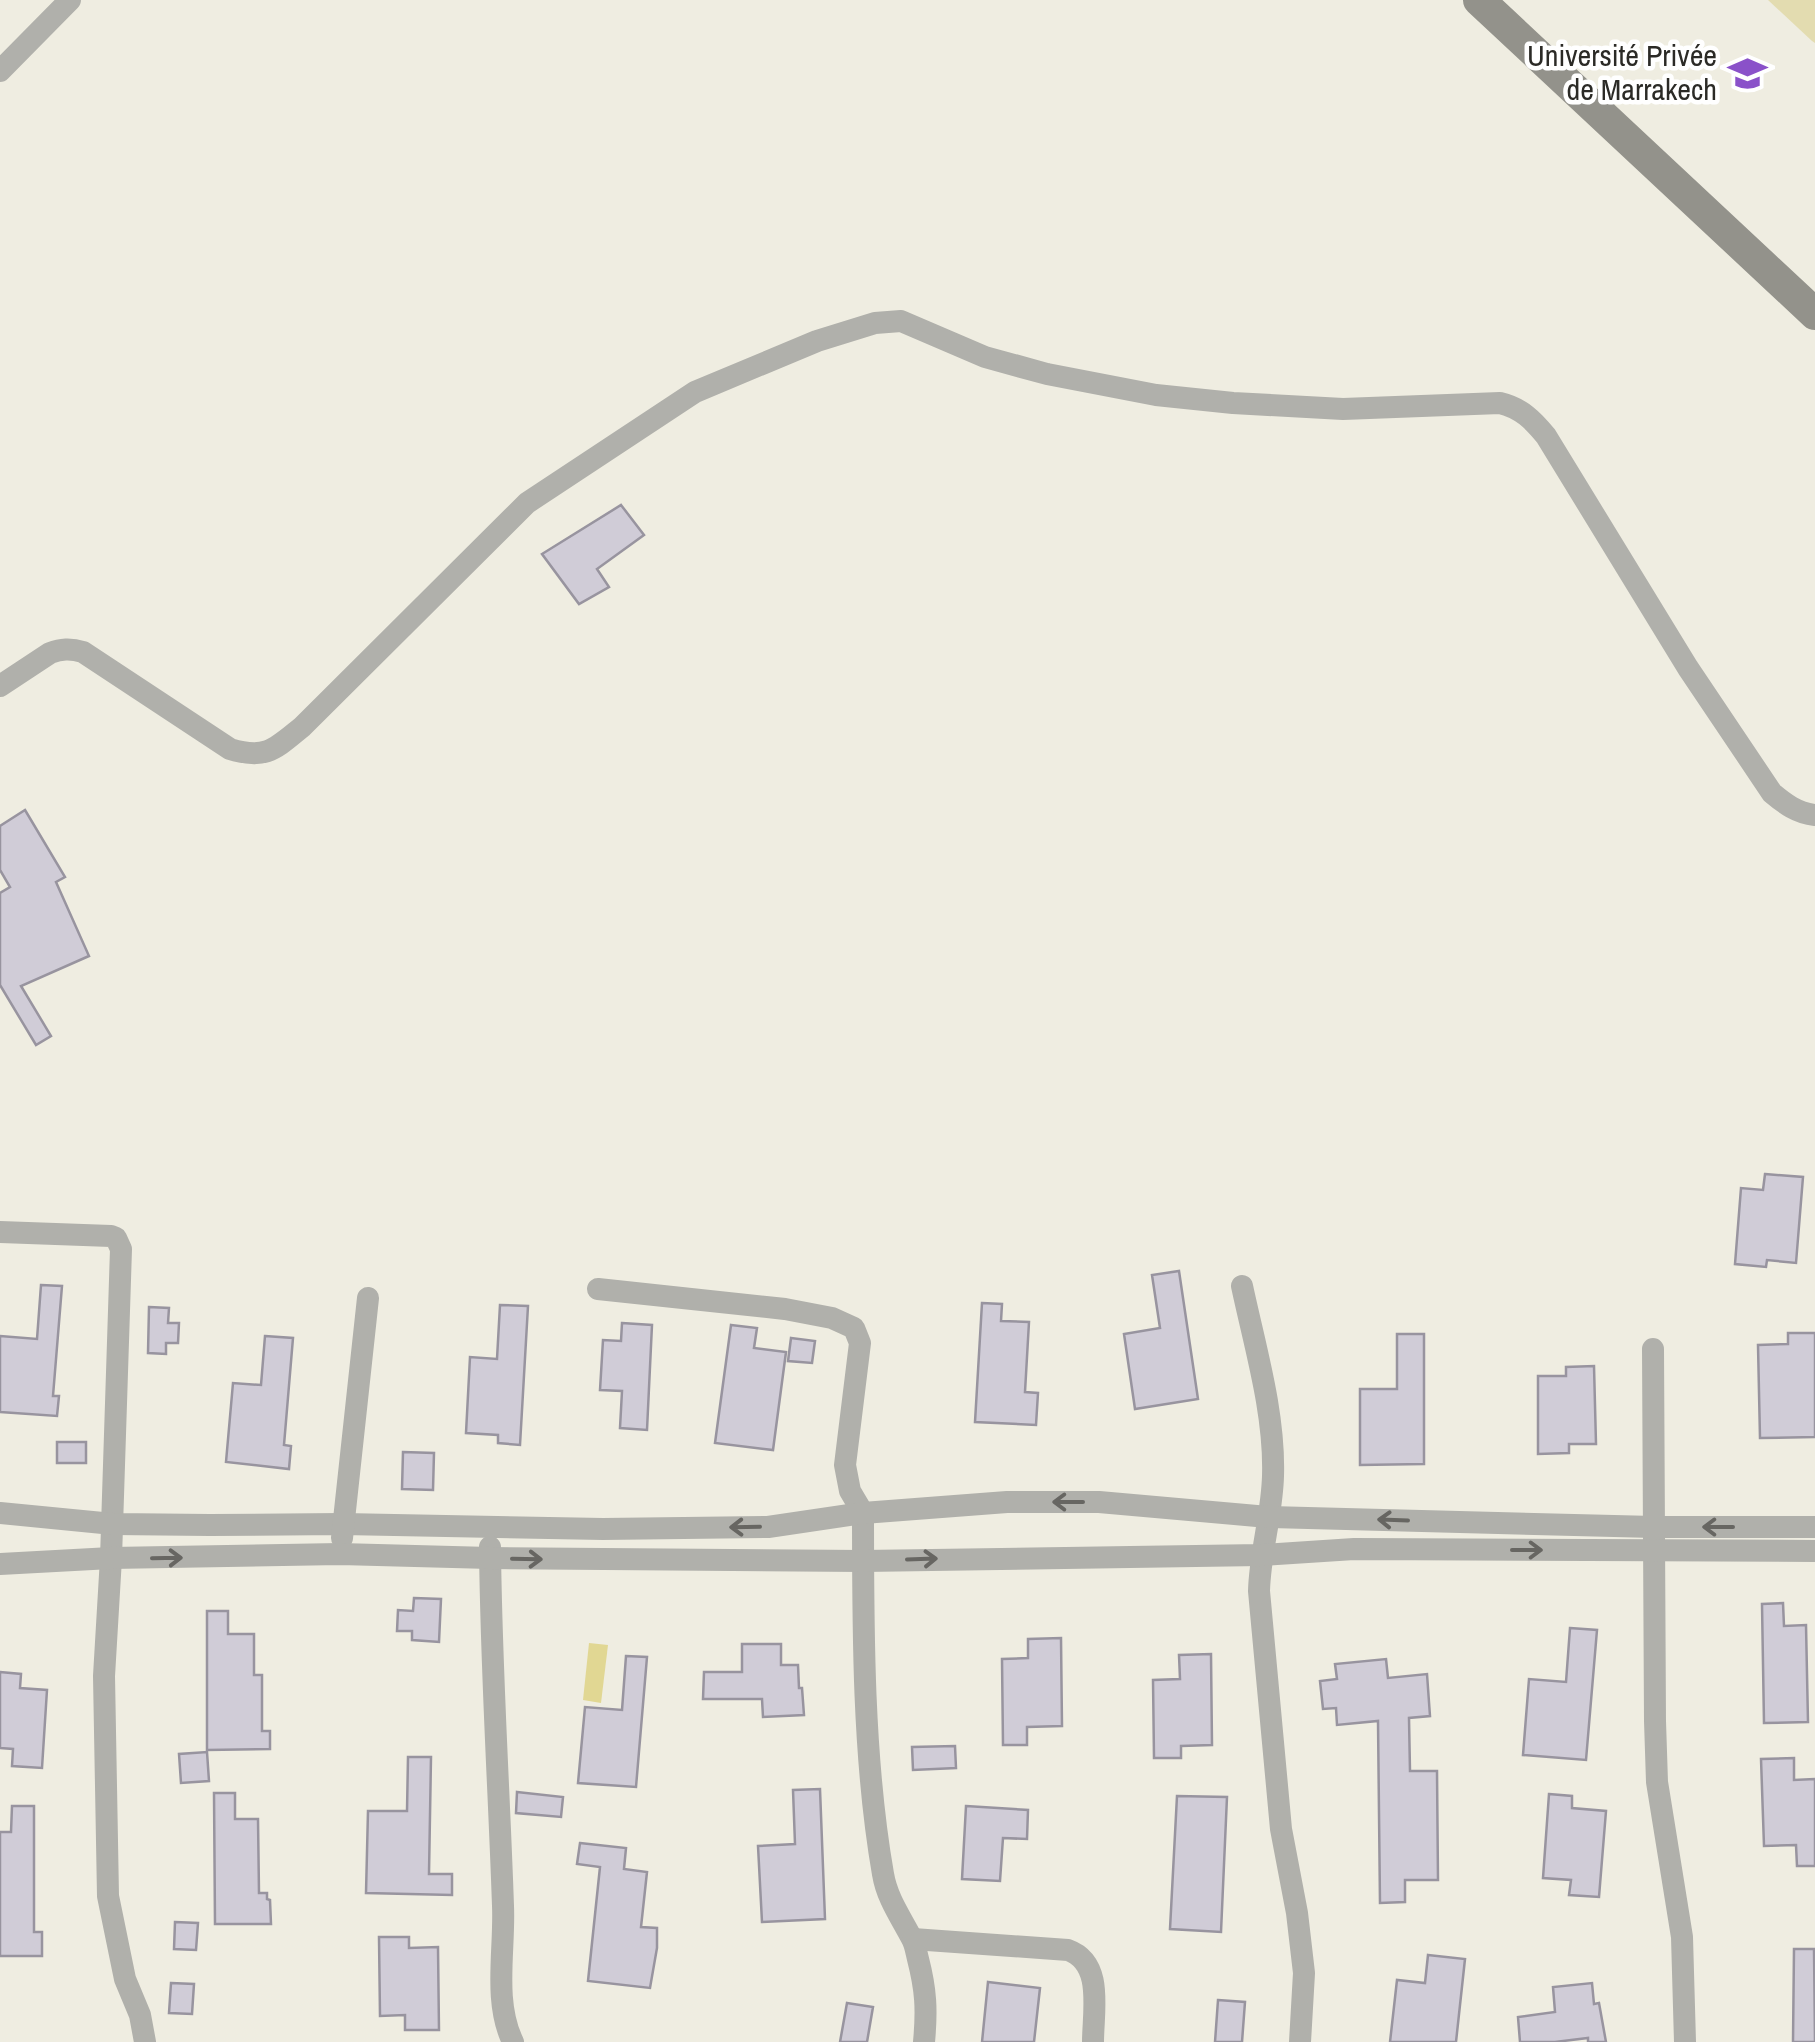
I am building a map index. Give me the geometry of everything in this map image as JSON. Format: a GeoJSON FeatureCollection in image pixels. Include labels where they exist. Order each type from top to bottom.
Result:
{"type":"FeatureCollection","features":[{"type":"Feature","properties":{"kind":"main road"},"geometry":{"type":"LineString","coordinates":[[1478,0],[1815,314]]}},
{"type":"Feature","properties":{"kind":"street"},"geometry":{"type":"LineString","coordinates":[[0,71],[70,0]]}},
{"type":"Feature","properties":{"kind":"street"},"geometry":{"type":"LineString","coordinates":[[0,686],[50,654],[74,650],[230,749],[244,754],[270,752],[302,728],[528,504],[618,441],[695,392],[817,341],[875,322],[900,322],[985,357],[1047,374],[1156,395],[1343,409],[1500,403],[1514,406],[1546,436],[1688,668],[1772,793],[1798,812],[1815,816]]}},
{"type":"Feature","properties":{"kind":"street"},"geometry":{"type":"LineString","coordinates":[[0,1232],[101,1235],[119,1242],[112,1558],[104,1676],[108,1896],[125,1979],[140,2015],[145,2042]]}},
{"type":"Feature","properties":{"kind":"street"},"geometry":{"type":"LineString","coordinates":[[1242,1286],[1264,1386],[1272,1445],[1273,1473],[1259,1591],[1282,1828],[1304,1973],[1300,2042]]}},
{"type":"Feature","properties":{"kind":"street"},"geometry":{"type":"LineString","coordinates":[[598,1289],[785,1309],[832,1318],[854,1328],[860,1343],[845,1465],[850,1491],[863,1513],[867,1705],[875,1823],[884,1880],[892,1906],[913,1939],[927,2000],[924,2042]]}},
{"type":"Feature","properties":{"kind":"street"},"geometry":{"type":"LineString","coordinates":[[340,1554],[368,1298]]}},
{"type":"Feature","properties":{"kind":"street"},"geometry":{"type":"LineString","coordinates":[[1653,1350],[1654,1721],[1658,1782],[1682,1937],[1685,2042]]}},
{"type":"Feature","properties":{"kind":"street"},"geometry":{"type":"LineString","coordinates":[[0,1514],[113,1524],[603,1529],[768,1527],[863,1513],[1007,1502],[1099,1502],[1268,1517],[1815,1551]]}},
{"type":"Feature","properties":{"kind":"street"},"geometry":{"type":"LineString","coordinates":[[490,1527],[504,1920],[502,2003],[513,2042]]}},
{"type":"Feature","properties":{"kind":"street"},"geometry":{"type":"LineString","coordinates":[[0,1564],[340,1554],[863,1561],[1261,1556],[1653,1539],[1815,1527]]}},
{"type":"Feature","properties":{"kind":"street"},"geometry":{"type":"LineString","coordinates":[[913,1939],[1076,1952],[1091,1969],[1093,2042]]}},
{"type":"Feature","properties":{"kind":"shaded area"},"geometry":{"type":"Polygon","coordinates":[[[1768,0],[1815,0],[1815,43],[1812,41],[1768,0]]]}},
{"type":"Feature","properties":{"kind":"shaded area"},"geometry":{"type":"Polygon","coordinates":[[[589,1643],[608,1645],[601,1703],[583,1700],[589,1643]]]}},
{"type":"Feature","properties":{"kind":"building"},"geometry":{"type":"Polygon","coordinates":[[[621,505],[644,535],[597,569],[609,587],[579,604],[542,554],[621,505]]]}},
{"type":"Feature","properties":{"kind":"building"},"geometry":{"type":"Polygon","coordinates":[[[25,810],[65,877],[56,882],[89,956],[21,986],[51,1036],[36,1045],[0,985],[0,893],[10,887],[0,870],[0,826],[25,810]]]}},
{"type":"Feature","properties":{"kind":"building"},"geometry":{"type":"Polygon","coordinates":[[[1765,1174],[1803,1177],[1796,1263],[1767,1260],[1766,1267],[1735,1264],[1741,1188],[1763,1190],[1765,1174]]]}},
{"type":"Feature","properties":{"kind":"building"},"geometry":{"type":"Polygon","coordinates":[[[1179,1271],[1198,1399],[1135,1409],[1124,1334],[1160,1328],[1152,1275],[1179,1271]]]}},
{"type":"Feature","properties":{"kind":"building"},"geometry":{"type":"Polygon","coordinates":[[[41,1285],[62,1286],[53,1396],[59,1396],[57,1416],[0,1412],[0,1336],[37,1339],[41,1285]]]}},
{"type":"Feature","properties":{"kind":"building"},"geometry":{"type":"Polygon","coordinates":[[[982,1303],[1002,1304],[1001,1321],[1029,1322],[1025,1392],[1038,1393],[1036,1425],[975,1422],[982,1303]]]}},
{"type":"Feature","properties":{"kind":"building"},"geometry":{"type":"Polygon","coordinates":[[[500,1305],[528,1306],[520,1445],[498,1443],[498,1435],[466,1433],[470,1357],[497,1359],[500,1305]]]}},
{"type":"Feature","properties":{"kind":"building"},"geometry":{"type":"Polygon","coordinates":[[[149,1307],[169,1308],[168,1323],[179,1323],[178,1343],[166,1343],[166,1354],[148,1353],[149,1307]]]}},
{"type":"Feature","properties":{"kind":"building"},"geometry":{"type":"Polygon","coordinates":[[[622,1323],[652,1325],[647,1430],[620,1428],[622,1391],[600,1390],[603,1340],[621,1341],[622,1323]]]}},
{"type":"Feature","properties":{"kind":"building"},"geometry":{"type":"Polygon","coordinates":[[[731,1325],[757,1328],[754,1348],[786,1352],[773,1450],[715,1443],[731,1325]]]}},
{"type":"Feature","properties":{"kind":"building"},"geometry":{"type":"Polygon","coordinates":[[[1788,1333],[1815,1333],[1815,1437],[1760,1438],[1758,1345],[1788,1344],[1788,1333]]]}},
{"type":"Feature","properties":{"kind":"building"},"geometry":{"type":"Polygon","coordinates":[[[1397,1334],[1424,1334],[1424,1464],[1360,1465],[1360,1389],[1397,1389],[1397,1334]]]}},
{"type":"Feature","properties":{"kind":"building"},"geometry":{"type":"Polygon","coordinates":[[[265,1336],[293,1338],[284,1445],[291,1446],[289,1469],[226,1462],[233,1383],[261,1385],[265,1336]]]}},
{"type":"Feature","properties":{"kind":"building"},"geometry":{"type":"Polygon","coordinates":[[[791,1338],[815,1341],[812,1363],[788,1361],[791,1338]]]}},
{"type":"Feature","properties":{"kind":"building"},"geometry":{"type":"Polygon","coordinates":[[[1594,1366],[1596,1444],[1569,1444],[1569,1453],[1538,1454],[1538,1376],[1566,1376],[1566,1367],[1594,1366]]]}},
{"type":"Feature","properties":{"kind":"building"},"geometry":{"type":"Polygon","coordinates":[[[57,1442],[86,1442],[86,1463],[57,1463],[57,1442]]]}},
{"type":"Feature","properties":{"kind":"building"},"geometry":{"type":"Polygon","coordinates":[[[403,1452],[434,1453],[433,1490],[402,1489],[403,1452]]]}},
{"type":"Feature","properties":{"kind":"building"},"geometry":{"type":"Polygon","coordinates":[[[414,1598],[441,1599],[439,1642],[412,1640],[412,1631],[397,1631],[398,1610],[413,1611],[414,1598]]]}},
{"type":"Feature","properties":{"kind":"building"},"geometry":{"type":"Polygon","coordinates":[[[1783,1603],[1784,1626],[1806,1625],[1808,1722],[1764,1723],[1762,1604],[1783,1603]]]}},
{"type":"Feature","properties":{"kind":"building"},"geometry":{"type":"Polygon","coordinates":[[[207,1611],[228,1611],[228,1634],[254,1634],[254,1675],[262,1675],[262,1731],[270,1731],[270,1749],[207,1750],[207,1611]]]}},
{"type":"Feature","properties":{"kind":"building"},"geometry":{"type":"Polygon","coordinates":[[[1570,1628],[1597,1630],[1586,1760],[1523,1755],[1529,1679],[1566,1682],[1570,1628]]]}},
{"type":"Feature","properties":{"kind":"building"},"geometry":{"type":"Polygon","coordinates":[[[1061,1638],[1062,1726],[1027,1727],[1027,1745],[1003,1745],[1002,1659],[1028,1658],[1028,1639],[1061,1638]]]}},
{"type":"Feature","properties":{"kind":"building"},"geometry":{"type":"Polygon","coordinates":[[[742,1644],[781,1644],[781,1665],[798,1665],[804,1715],[763,1717],[762,1699],[703,1699],[704,1672],[742,1672],[742,1644]]]}},
{"type":"Feature","properties":{"kind":"building"},"geometry":{"type":"Polygon","coordinates":[[[1211,1654],[1212,1745],[1181,1746],[1181,1758],[1154,1758],[1153,1680],[1180,1679],[1179,1655],[1211,1654]]]}},
{"type":"Feature","properties":{"kind":"building"},"geometry":{"type":"Polygon","coordinates":[[[626,1656],[647,1657],[636,1787],[578,1783],[585,1707],[622,1710],[626,1656]]]}},
{"type":"Feature","properties":{"kind":"building"},"geometry":{"type":"Polygon","coordinates":[[[1386,1659],[1388,1678],[1427,1674],[1430,1716],[1409,1718],[1410,1771],[1437,1771],[1438,1880],[1405,1880],[1405,1902],[1380,1903],[1378,1721],[1337,1725],[1336,1708],[1323,1709],[1320,1681],[1337,1679],[1335,1664],[1386,1659]]]}},
{"type":"Feature","properties":{"kind":"building"},"geometry":{"type":"Polygon","coordinates":[[[0,1672],[21,1674],[20,1688],[47,1690],[42,1768],[12,1766],[13,1749],[0,1748],[0,1672]]]}},
{"type":"Feature","properties":{"kind":"building"},"geometry":{"type":"Polygon","coordinates":[[[955,1746],[956,1768],[913,1770],[912,1747],[955,1746]]]}},
{"type":"Feature","properties":{"kind":"building"},"geometry":{"type":"Polygon","coordinates":[[[207,1752],[209,1781],[181,1783],[179,1754],[207,1752]]]}},
{"type":"Feature","properties":{"kind":"building"},"geometry":{"type":"Polygon","coordinates":[[[408,1757],[431,1757],[429,1874],[452,1874],[452,1895],[366,1893],[368,1811],[407,1811],[408,1757]]]}},
{"type":"Feature","properties":{"kind":"building"},"geometry":{"type":"Polygon","coordinates":[[[1794,1758],[1794,1780],[1815,1779],[1815,1866],[1797,1866],[1796,1845],[1764,1846],[1761,1759],[1794,1758]]]}},
{"type":"Feature","properties":{"kind":"building"},"geometry":{"type":"Polygon","coordinates":[[[820,1789],[825,1919],[762,1922],[758,1846],[795,1844],[793,1790],[820,1789]]]}},
{"type":"Feature","properties":{"kind":"building"},"geometry":{"type":"Polygon","coordinates":[[[517,1792],[563,1797],[561,1817],[516,1813],[517,1792]]]}},
{"type":"Feature","properties":{"kind":"building"},"geometry":{"type":"Polygon","coordinates":[[[214,1793],[235,1793],[235,1819],[258,1819],[259,1893],[267,1893],[270,1900],[271,1924],[215,1924],[214,1793]]]}},
{"type":"Feature","properties":{"kind":"building"},"geometry":{"type":"Polygon","coordinates":[[[1549,1794],[1572,1796],[1572,1808],[1606,1811],[1599,1897],[1569,1895],[1571,1880],[1543,1878],[1549,1794]]]}},
{"type":"Feature","properties":{"kind":"building"},"geometry":{"type":"Polygon","coordinates":[[[1177,1796],[1227,1797],[1221,1932],[1170,1929],[1177,1796]]]}},
{"type":"Feature","properties":{"kind":"building"},"geometry":{"type":"Polygon","coordinates":[[[12,1806],[34,1806],[34,1932],[42,1932],[42,1956],[0,1956],[0,1832],[11,1832],[12,1806]]]}},
{"type":"Feature","properties":{"kind":"building"},"geometry":{"type":"Polygon","coordinates":[[[966,1806],[1028,1810],[1027,1839],[1003,1838],[1000,1881],[962,1879],[966,1806]]]}},
{"type":"Feature","properties":{"kind":"building"},"geometry":{"type":"Polygon","coordinates":[[[580,1843],[626,1848],[624,1869],[647,1872],[641,1927],[657,1928],[650,1988],[588,1981],[600,1867],[577,1864],[580,1843]]]}},
{"type":"Feature","properties":{"kind":"building"},"geometry":{"type":"Polygon","coordinates":[[[175,1922],[198,1923],[196,1950],[174,1949],[175,1922]]]}},
{"type":"Feature","properties":{"kind":"building"},"geometry":{"type":"Polygon","coordinates":[[[379,1937],[409,1937],[409,1948],[438,1947],[439,2030],[405,2030],[405,2015],[380,2016],[379,1937]]]}},
{"type":"Feature","properties":{"kind":"building"},"geometry":{"type":"Polygon","coordinates":[[[1794,1949],[1814,1949],[1815,2042],[1793,2042],[1794,1949]]]}},
{"type":"Feature","properties":{"kind":"building"},"geometry":{"type":"Polygon","coordinates":[[[1428,1955],[1465,1959],[1456,2042],[1390,2042],[1397,1980],[1425,1983],[1428,1955]]]}},
{"type":"Feature","properties":{"kind":"building"},"geometry":{"type":"Polygon","coordinates":[[[988,1982],[1040,1988],[1034,2042],[982,2042],[988,1982]]]}},
{"type":"Feature","properties":{"kind":"building"},"geometry":{"type":"Polygon","coordinates":[[[171,1983],[194,1984],[192,2014],[169,2013],[171,1983]]]}},
{"type":"Feature","properties":{"kind":"building"},"geometry":{"type":"Polygon","coordinates":[[[1592,1983],[1606,2042],[1588,2042],[1588,2038],[1520,2042],[1518,2017],[1555,2012],[1553,1987],[1592,1983]]]}},
{"type":"Feature","properties":{"kind":"building"},"geometry":{"type":"Polygon","coordinates":[[[1218,2000],[1245,2002],[1242,2042],[1215,2042],[1218,2000]]]}},
{"type":"Feature","properties":{"kind":"building"},"geometry":{"type":"Polygon","coordinates":[[[847,2003],[873,2007],[867,2042],[840,2042],[847,2003]]]}},
{"type":"Feature","properties":{"kind":"place","name":"Université Privée de Marrakech"},"geometry":{"type":"Point","coordinates":[1747,73]}}]}
